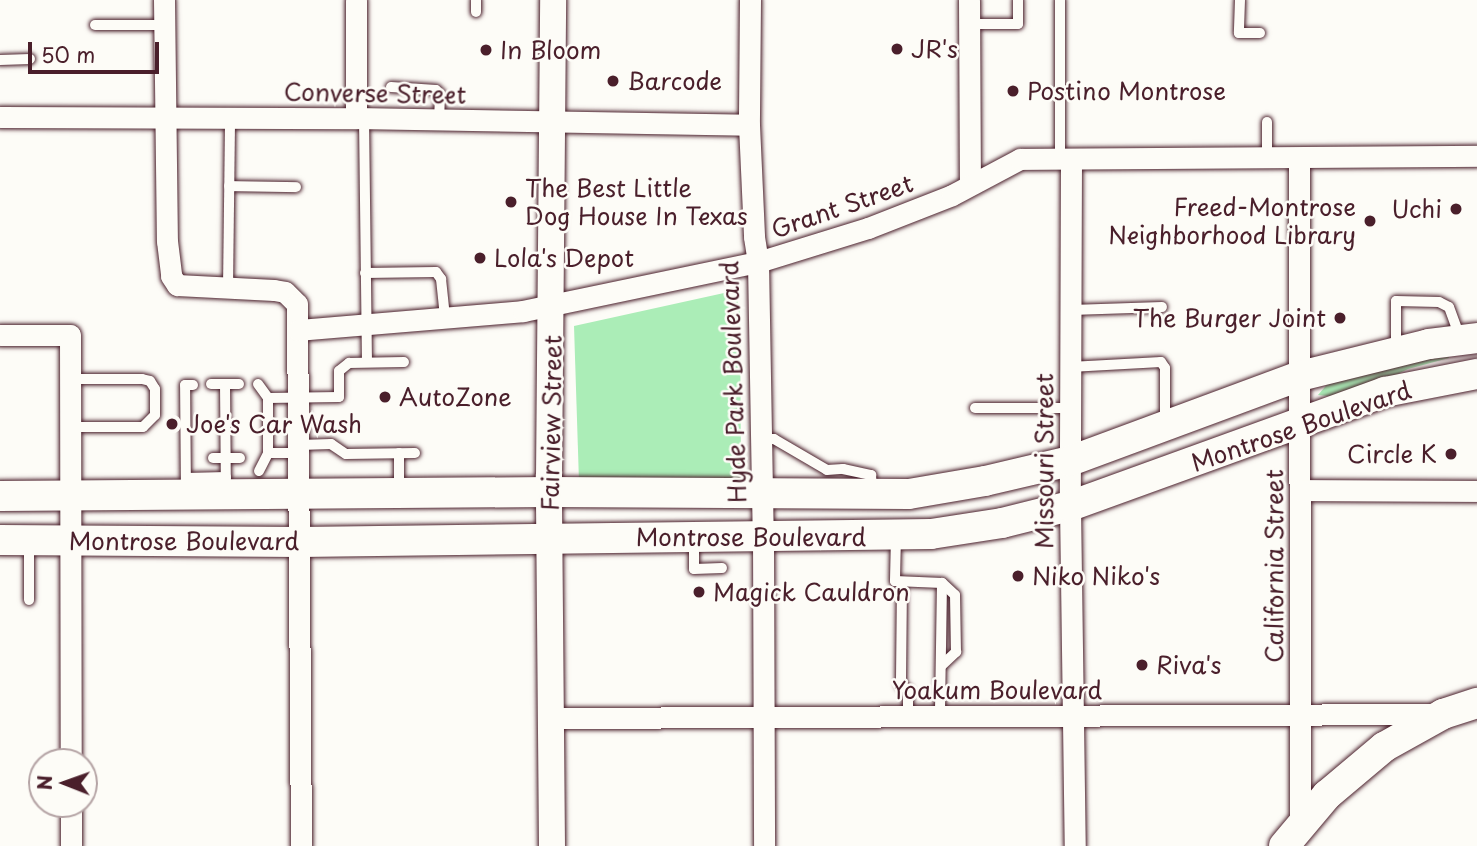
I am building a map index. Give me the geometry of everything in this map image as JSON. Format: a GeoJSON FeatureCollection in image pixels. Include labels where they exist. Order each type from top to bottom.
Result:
{"type":"FeatureCollection","features":[{"type":"Feature","properties":{"kind":"main road","name":"Montrose Boulevard"},"geometry":{"type":"LineString","coordinates":[[0,496],[70,496],[186,486],[229,478],[300,494],[762,493],[827,482],[872,494],[909,494],[972,484],[1070,461],[1300,376],[1395,352],[1469,339]]}},
{"type":"Feature","properties":{"kind":"main road","name":"Montrose Boulevard"},"geometry":{"type":"LineString","coordinates":[[14,540],[300,542],[895,536],[1002,523],[1070,506],[1200,461],[1385,391],[1477,373]]}},
{"type":"Feature","properties":{"kind":"main road"},"geometry":{"type":"LineString","coordinates":[[1295,839],[1354,769],[1384,747],[1443,714],[1477,703]]}},
{"type":"Feature","properties":{"kind":"street"},"geometry":{"type":"LineString","coordinates":[[164,0],[167,241],[171,276],[177,285],[285,292],[297,304],[301,846]]}},
{"type":"Feature","properties":{"kind":"street"},"geometry":{"type":"LineString","coordinates":[[356,0],[360,118]]}},
{"type":"Feature","properties":{"kind":"street","name":"Fairview Street"},"geometry":{"type":"LineString","coordinates":[[552,846],[549,492],[553,0]]}},
{"type":"Feature","properties":{"kind":"street","name":"Hyde Park Boulevard"},"geometry":{"type":"LineString","coordinates":[[750,0],[749,125],[754,237],[758,262],[764,537],[764,846]]}},
{"type":"Feature","properties":{"kind":"street"},"geometry":{"type":"LineString","coordinates":[[969,0],[970,183]]}},
{"type":"Feature","properties":{"kind":"street","name":"Converse Street"},"geometry":{"type":"LineString","coordinates":[[0,117],[360,118],[749,125]]}},
{"type":"Feature","properties":{"kind":"street","name":"Grant Street"},"geometry":{"type":"LineString","coordinates":[[298,330],[551,307],[758,262],[868,228],[952,195],[970,183],[1020,159],[1477,156]]}},
{"type":"Feature","properties":{"kind":"street","name":"California Street"},"geometry":{"type":"LineString","coordinates":[[1295,839],[1301,715],[1298,159]]}},
{"type":"Feature","properties":{"kind":"street","name":"Missouri Street"},"geometry":{"type":"LineString","coordinates":[[1066,160],[1071,310],[1070,506],[1075,846]]}},
{"type":"Feature","properties":{"kind":"street"},"geometry":{"type":"LineString","coordinates":[[0,335],[70,335],[71,748]]}},
{"type":"Feature","properties":{"kind":"street"},"geometry":{"type":"LineString","coordinates":[[1300,490],[1477,491]]}},
{"type":"Feature","properties":{"kind":"street","name":"Yoakum Boulevard"},"geometry":{"type":"LineString","coordinates":[[551,718],[1443,714]]}},
{"type":"Feature","properties":{"kind":"street"},"geometry":{"type":"LineString","coordinates":[[71,818],[71,846]]}},
{"type":"Feature","properties":{"kind":"lane"},"geometry":{"type":"LineString","coordinates":[[476,0],[476,12]]}},
{"type":"Feature","properties":{"kind":"lane"},"geometry":{"type":"LineString","coordinates":[[969,24],[1018,24],[1018,0]]}},
{"type":"Feature","properties":{"kind":"lane"},"geometry":{"type":"LineString","coordinates":[[1060,0],[1066,160]]}},
{"type":"Feature","properties":{"kind":"lane"},"geometry":{"type":"LineString","coordinates":[[1240,0],[1239,33],[1260,33]]}},
{"type":"Feature","properties":{"kind":"lane"},"geometry":{"type":"LineString","coordinates":[[95,25],[164,24]]}},
{"type":"Feature","properties":{"kind":"lane"},"geometry":{"type":"LineString","coordinates":[[0,60],[30,60]]}},
{"type":"Feature","properties":{"kind":"lane"},"geometry":{"type":"LineString","coordinates":[[391,87],[436,90],[440,94],[439,120]]}},
{"type":"Feature","properties":{"kind":"lane"},"geometry":{"type":"LineString","coordinates":[[228,287],[230,118]]}},
{"type":"Feature","properties":{"kind":"lane"},"geometry":{"type":"LineString","coordinates":[[360,118],[367,362]]}},
{"type":"Feature","properties":{"kind":"lane"},"geometry":{"type":"LineString","coordinates":[[1267,122],[1267,159]]}},
{"type":"Feature","properties":{"kind":"lane"},"geometry":{"type":"LineString","coordinates":[[229,186],[296,187]]}},
{"type":"Feature","properties":{"kind":"lane"},"geometry":{"type":"LineString","coordinates":[[365,273],[436,272],[441,279],[445,317]]}},
{"type":"Feature","properties":{"kind":"lane"},"geometry":{"type":"LineString","coordinates":[[1395,352],[1395,301],[1439,302],[1449,307],[1469,339]]}},
{"type":"Feature","properties":{"kind":"lane"},"geometry":{"type":"LineString","coordinates":[[1071,310],[1162,307]]}},
{"type":"Feature","properties":{"kind":"lane"},"geometry":{"type":"LineString","coordinates":[[263,398],[339,397],[339,371],[349,363],[404,362]]}},
{"type":"Feature","properties":{"kind":"lane"},"geometry":{"type":"LineString","coordinates":[[1070,367],[1161,362],[1165,368],[1165,426]]}},
{"type":"Feature","properties":{"kind":"lane"},"geometry":{"type":"LineString","coordinates":[[70,379],[142,379],[150,381],[155,388],[155,415],[143,427],[70,427]]}},
{"type":"Feature","properties":{"kind":"lane"},"geometry":{"type":"LineString","coordinates":[[211,384],[239,384]]}},
{"type":"Feature","properties":{"kind":"lane"},"geometry":{"type":"LineString","coordinates":[[225,384],[225,438],[229,478]]}},
{"type":"Feature","properties":{"kind":"lane"},"geometry":{"type":"LineString","coordinates":[[258,384],[263,398],[263,455],[258,471]]}},
{"type":"Feature","properties":{"kind":"lane"},"geometry":{"type":"LineString","coordinates":[[186,486],[190,433],[189,403],[185,385],[192,385]]}},
{"type":"Feature","properties":{"kind":"lane"},"geometry":{"type":"LineString","coordinates":[[225,405],[239,398]]}},
{"type":"Feature","properties":{"kind":"lane"},"geometry":{"type":"LineString","coordinates":[[258,414],[263,398]]}},
{"type":"Feature","properties":{"kind":"lane"},"geometry":{"type":"LineString","coordinates":[[212,402],[225,405],[239,414]]}},
{"type":"Feature","properties":{"kind":"lane"},"geometry":{"type":"LineString","coordinates":[[975,408],[1070,408]]}},
{"type":"Feature","properties":{"kind":"lane"},"geometry":{"type":"LineString","coordinates":[[212,433],[240,444]]}},
{"type":"Feature","properties":{"kind":"lane"},"geometry":{"type":"LineString","coordinates":[[762,439],[774,439],[827,482]]}},
{"type":"Feature","properties":{"kind":"lane"},"geometry":{"type":"LineString","coordinates":[[258,444],[263,455]]}},
{"type":"Feature","properties":{"kind":"lane"},"geometry":{"type":"LineString","coordinates":[[263,455],[331,444],[346,454],[415,453]]}},
{"type":"Feature","properties":{"kind":"lane"},"geometry":{"type":"LineString","coordinates":[[399,453],[400,493]]}},
{"type":"Feature","properties":{"kind":"lane"},"geometry":{"type":"LineString","coordinates":[[212,458],[240,458]]}},
{"type":"Feature","properties":{"kind":"lane"},"geometry":{"type":"LineString","coordinates":[[895,536],[895,582],[942,583],[940,716]]}},
{"type":"Feature","properties":{"kind":"lane"},"geometry":{"type":"LineString","coordinates":[[694,538],[694,569],[722,568]]}},
{"type":"Feature","properties":{"kind":"lane"},"geometry":{"type":"LineString","coordinates":[[14,540],[29,600]]}},
{"type":"Feature","properties":{"kind":"lane"},"geometry":{"type":"LineString","coordinates":[[902,584],[901,684],[908,691],[908,716]]}},
{"type":"Feature","properties":{"kind":"green space"},"geometry":{"type":"Polygon","coordinates":[[[724,293],[736,297],[740,309],[741,474],[738,483],[579,482],[574,326],[724,293]]]}},
{"type":"Feature","properties":{"kind":"green space"},"geometry":{"type":"Polygon","coordinates":[[[1448,350],[1449,358],[1408,369],[1381,382],[1337,397],[1318,395],[1330,381],[1448,350]]]}},
{"type":"Feature","properties":{"kind":"place","name":"JR's"},"geometry":{"type":"Point","coordinates":[897,49]}},
{"type":"Feature","properties":{"kind":"place","name":"In Bloom"},"geometry":{"type":"Point","coordinates":[486,50]}},
{"type":"Feature","properties":{"kind":"place","name":"Barcode"},"geometry":{"type":"Point","coordinates":[613,81]}},
{"type":"Feature","properties":{"kind":"place","name":"Postino Montrose"},"geometry":{"type":"Point","coordinates":[1013,91]}},
{"type":"Feature","properties":{"kind":"place","name":"The Best Little Dog House In Texas"},"geometry":{"type":"Point","coordinates":[511,202]}},
{"type":"Feature","properties":{"kind":"place","name":"Uchi"},"geometry":{"type":"Point","coordinates":[1456,209]}},
{"type":"Feature","properties":{"kind":"place","name":"Freed-Montrose Neighborhood Library"},"geometry":{"type":"Point","coordinates":[1370,221]}},
{"type":"Feature","properties":{"kind":"place","name":"Lola's Depot"},"geometry":{"type":"Point","coordinates":[480,258]}},
{"type":"Feature","properties":{"kind":"place","name":"The Burger Joint"},"geometry":{"type":"Point","coordinates":[1340,318]}},
{"type":"Feature","properties":{"kind":"place","name":"AutoZone"},"geometry":{"type":"Point","coordinates":[385,397]}},
{"type":"Feature","properties":{"kind":"place","name":"Joe's Car Wash"},"geometry":{"type":"Point","coordinates":[172,424]}},
{"type":"Feature","properties":{"kind":"place","name":"Circle K"},"geometry":{"type":"Point","coordinates":[1451,454]}},
{"type":"Feature","properties":{"kind":"place","name":"Niko Niko's"},"geometry":{"type":"Point","coordinates":[1018,576]}},
{"type":"Feature","properties":{"kind":"place","name":"Magick Cauldron"},"geometry":{"type":"Point","coordinates":[699,592]}},
{"type":"Feature","properties":{"kind":"place","name":"Riva's"},"geometry":{"type":"Point","coordinates":[1142,665]}}]}
